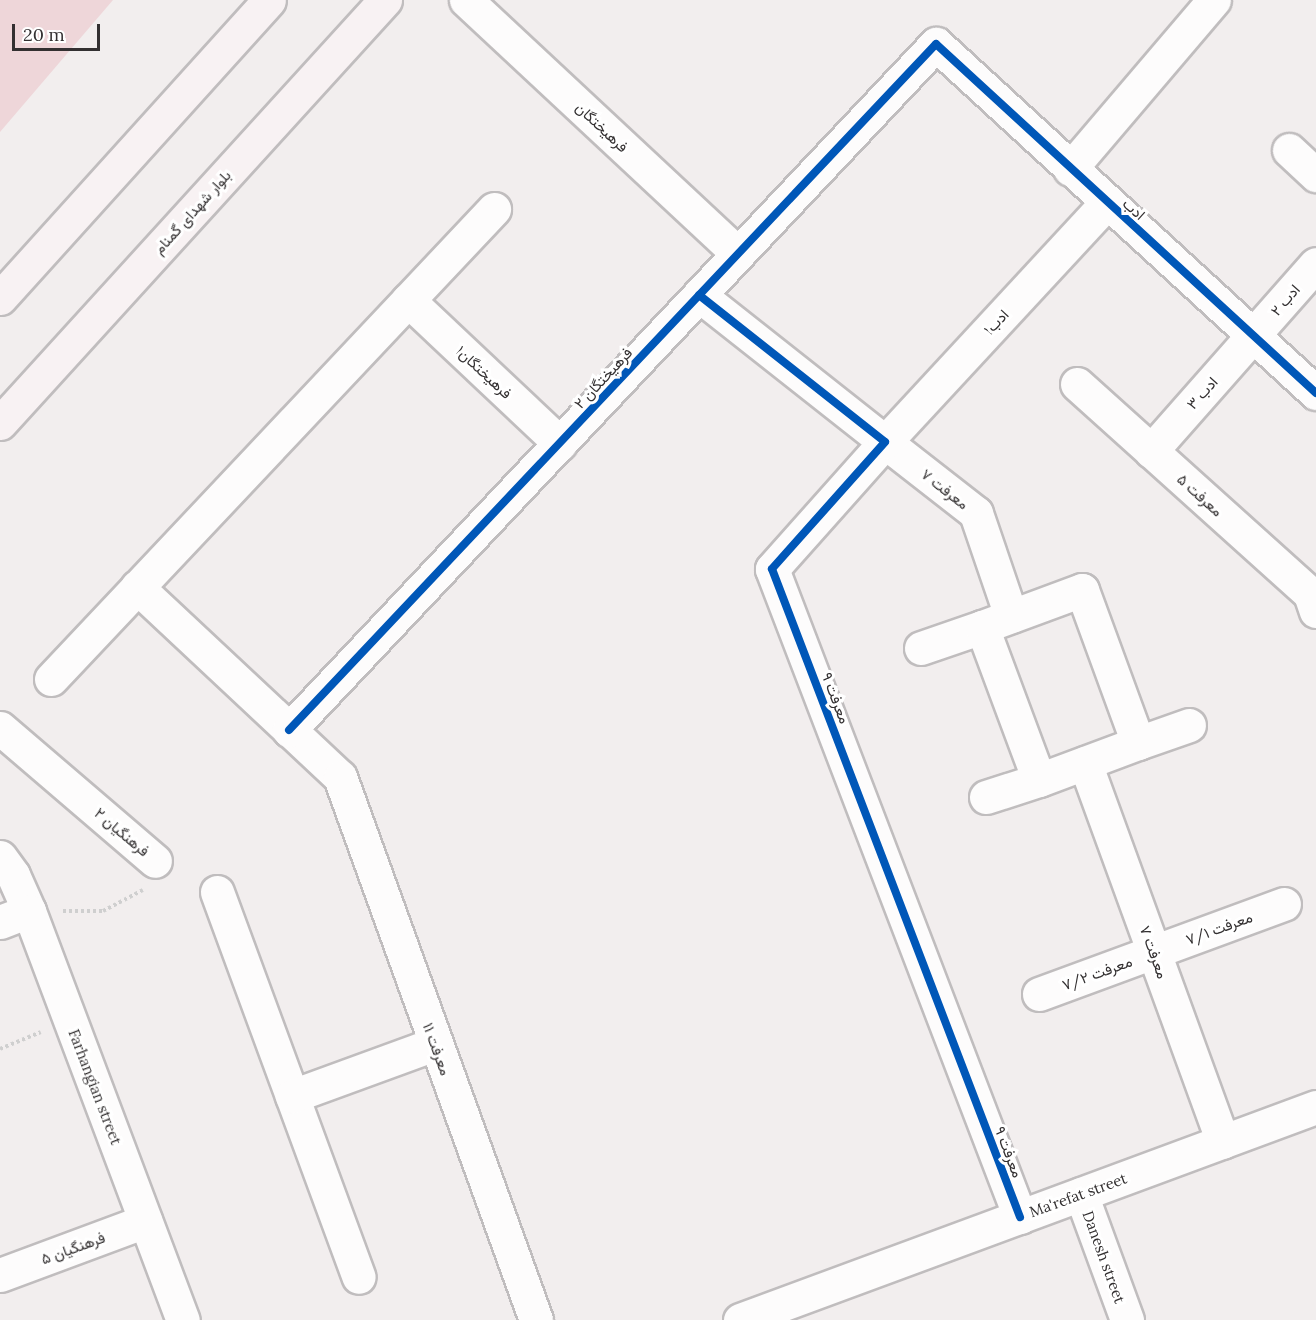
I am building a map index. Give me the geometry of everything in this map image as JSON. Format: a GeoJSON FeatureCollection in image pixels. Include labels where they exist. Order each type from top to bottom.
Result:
{"type":"FeatureCollection","features":[{"type":"Feature","properties":{"kind":"main road"},"geometry":{"type":"LineString","coordinates":[[0,298],[269,0]]}},
{"type":"Feature","properties":{"kind":"main road","name":"بلوار شهدای گمنام"},"geometry":{"type":"LineString","coordinates":[[0,423],[385,0]]}},
{"type":"Feature","properties":{"kind":"street","name":"فرهیختگان"},"geometry":{"type":"LineString","coordinates":[[466,0],[738,254]]}},
{"type":"Feature","properties":{"kind":"street"},"geometry":{"type":"LineString","coordinates":[[1070,169],[1214,0]]}},
{"type":"Feature","properties":{"kind":"street","name":"فرهیختگان ۲"},"geometry":{"type":"LineString","coordinates":[[289,730],[936,44]]}},
{"type":"Feature","properties":{"kind":"street","name":"ادب"},"geometry":{"type":"LineString","coordinates":[[936,44],[1316,393]]}},
{"type":"Feature","properties":{"kind":"street"},"geometry":{"type":"LineString","coordinates":[[1289,150],[1316,175]]}},
{"type":"Feature","properties":{"kind":"street","name":"ادب۱"},"geometry":{"type":"LineString","coordinates":[[885,442],[1107,202]]}},
{"type":"Feature","properties":{"kind":"street"},"geometry":{"type":"LineString","coordinates":[[51,679],[494,209]]}},
{"type":"Feature","properties":{"kind":"street","name":"ادب ۲"},"geometry":{"type":"LineString","coordinates":[[1253,336],[1316,264]]}},
{"type":"Feature","properties":{"kind":"street"},"geometry":{"type":"LineString","coordinates":[[699,295],[885,442]]}},
{"type":"Feature","properties":{"kind":"street","name":"فرهیختگان۱"},"geometry":{"type":"LineString","coordinates":[[408,300],[560,443]]}},
{"type":"Feature","properties":{"kind":"street","name":"ادب ۳"},"geometry":{"type":"LineString","coordinates":[[1151,451],[1253,336]]}},
{"type":"Feature","properties":{"kind":"street","name":"معرفت ۵"},"geometry":{"type":"LineString","coordinates":[[1077,384],[1310,594],[1316,612]]}},
{"type":"Feature","properties":{"kind":"street","name":"معرفت ۷"},"geometry":{"type":"LineString","coordinates":[[885,442],[976,513],[997,622],[1039,780]]}},
{"type":"Feature","properties":{"kind":"street","name":"معرفت ۹"},"geometry":{"type":"LineString","coordinates":[[885,442],[772,569],[1020,1217]]}},
{"type":"Feature","properties":{"kind":"street"},"geometry":{"type":"LineString","coordinates":[[137,587],[289,730]]}},
{"type":"Feature","properties":{"kind":"street"},"geometry":{"type":"LineString","coordinates":[[921,648],[1082,590],[1138,743]]}},
{"type":"Feature","properties":{"kind":"street"},"geometry":{"type":"LineString","coordinates":[[986,797],[1189,725]]}},
{"type":"Feature","properties":{"kind":"street","name":"فرهنگیان ۲"},"geometry":{"type":"LineString","coordinates":[[0,728],[155,861]]}},
{"type":"Feature","properties":{"kind":"street","name":"معرفت ۱۱"},"geometry":{"type":"LineString","coordinates":[[289,730],[340,777],[536,1320]]}},
{"type":"Feature","properties":{"kind":"street","name":"معرفت ۷"},"geometry":{"type":"LineString","coordinates":[[1084,763],[1223,1142]]}},
{"type":"Feature","properties":{"kind":"street","name":"Farhangian street"},"geometry":{"type":"LineString","coordinates":[[0,857],[13,875],[14,917],[70,1021],[183,1320]]}},
{"type":"Feature","properties":{"kind":"street"},"geometry":{"type":"LineString","coordinates":[[217,892],[359,1277]]}},
{"type":"Feature","properties":{"kind":"street","name":"معرفت ۷/۱"},"geometry":{"type":"LineString","coordinates":[[1154,951],[1284,904]]}},
{"type":"Feature","properties":{"kind":"street","name":"معرفت ۷/۲"},"geometry":{"type":"LineString","coordinates":[[1039,994],[1154,951]]}},
{"type":"Feature","properties":{"kind":"street"},"geometry":{"type":"LineString","coordinates":[[292,1096],[435,1044]]}},
{"type":"Feature","properties":{"kind":"street","name":"Ma'refat street"},"geometry":{"type":"LineString","coordinates":[[740,1320],[1316,1107]]}},
{"type":"Feature","properties":{"kind":"street","name":"Danesh street"},"geometry":{"type":"LineString","coordinates":[[1080,1194],[1127,1320]]}},
{"type":"Feature","properties":{"kind":"street","name":"فرهنگیان ۵"},"geometry":{"type":"LineString","coordinates":[[0,1275],[145,1221]]}},
{"type":"Feature","properties":{"kind":"path"},"geometry":{"type":"LineString","coordinates":[[0,1048],[70,1021]]}},
{"type":"Feature","properties":{"kind":"shaded area"},"geometry":{"type":"Polygon","coordinates":[[[0,0],[113,0],[0,132],[0,0]]]}},
{"type":"Feature","properties":{"kind":"cycle path"},"geometry":{"type":"LineString","coordinates":[[289,730],[936,44],[1316,393]]}},
{"type":"Feature","properties":{"kind":"cycle path"},"geometry":{"type":"LineString","coordinates":[[699,295],[885,442],[772,569],[1020,1217]]}}]}
